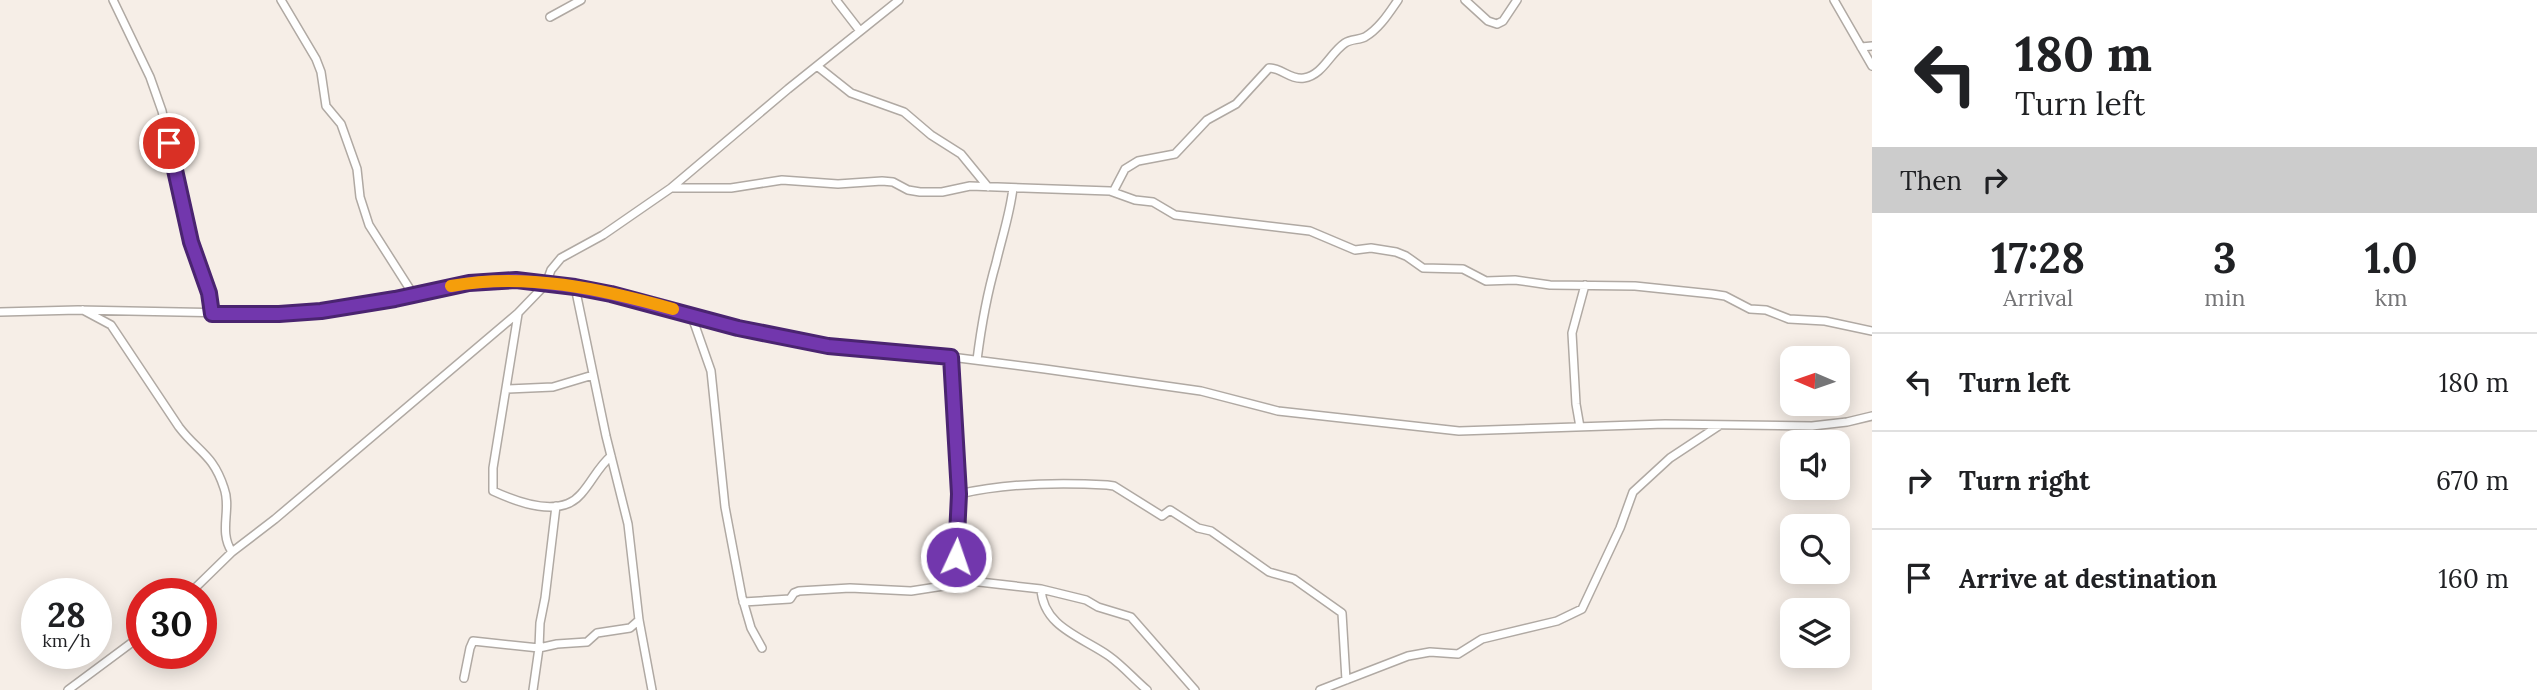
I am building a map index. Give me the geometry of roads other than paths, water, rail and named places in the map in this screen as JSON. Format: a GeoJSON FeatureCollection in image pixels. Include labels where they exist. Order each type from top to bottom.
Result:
{"type":"FeatureCollection","features":[{"type":"Feature","properties":{"kind":"street"},"geometry":{"type":"LineString","coordinates":[[113,0],[150,77],[162,111],[191,242],[209,293],[212,314]]}},
{"type":"Feature","properties":{"kind":"street"},"geometry":{"type":"LineString","coordinates":[[281,0],[316,59],[321,72],[326,106],[341,124],[355,162],[360,197],[369,225],[413,295]]}},
{"type":"Feature","properties":{"kind":"street"},"geometry":{"type":"LineString","coordinates":[[550,17],[581,0]]}},
{"type":"Feature","properties":{"kind":"street"},"geometry":{"type":"LineString","coordinates":[[836,0],[860,31]]}},
{"type":"Feature","properties":{"kind":"street"},"geometry":{"type":"LineString","coordinates":[[205,578],[232,552],[275,519],[518,313],[546,284],[551,270],[561,258],[603,235],[671,188],[899,0]]}},
{"type":"Feature","properties":{"kind":"street"},"geometry":{"type":"LineString","coordinates":[[1113,192],[1125,169],[1138,161],[1175,154],[1208,120],[1236,104],[1269,68],[1278,69],[1294,78],[1308,78],[1317,73],[1345,43],[1364,38],[1370,33],[1398,0]]}},
{"type":"Feature","properties":{"kind":"street"},"geometry":{"type":"LineString","coordinates":[[1465,0],[1488,21],[1497,24],[1503,21],[1517,0]]}},
{"type":"Feature","properties":{"kind":"street"},"geometry":{"type":"LineString","coordinates":[[1834,0],[1872,66]]}},
{"type":"Feature","properties":{"kind":"street"},"geometry":{"type":"LineString","coordinates":[[1861,47],[1872,46]]}},
{"type":"Feature","properties":{"kind":"street"},"geometry":{"type":"LineString","coordinates":[[817,66],[851,93],[904,112],[931,135],[961,154],[988,187]]}},
{"type":"Feature","properties":{"kind":"street"},"geometry":{"type":"LineString","coordinates":[[671,188],[732,188],[782,180],[838,184],[893,182],[908,190],[920,192],[942,192],[970,186],[1113,192],[1135,200],[1153,202],[1175,215],[1310,231],[1355,250],[1371,248],[1396,252],[1423,268],[1463,269],[1486,281],[1635,286],[1719,295],[1745,307],[1766,310],[1789,319],[1825,321],[1872,331]]}},
{"type":"Feature","properties":{"kind":"street"},"geometry":{"type":"LineString","coordinates":[[977,360],[1013,188]]}},
{"type":"Feature","properties":{"kind":"street"},"geometry":{"type":"LineString","coordinates":[[0,312],[83,310],[279,314],[321,311],[484,281],[516,280],[575,287],[631,298],[747,330],[828,346],[977,360],[1201,391],[1270,409],[1459,431],[1721,424],[1812,426],[1872,416]]}},
{"type":"Feature","properties":{"kind":"street"},"geometry":{"type":"LineString","coordinates":[[1580,427],[1572,333],[1585,285]]}},
{"type":"Feature","properties":{"kind":"street"},"geometry":{"type":"LineString","coordinates":[[575,287],[628,524],[639,620],[652,690]]}},
{"type":"Feature","properties":{"kind":"street"},"geometry":{"type":"LineString","coordinates":[[83,310],[111,325],[179,428],[212,460],[225,490],[224,526],[232,552]]}},
{"type":"Feature","properties":{"kind":"street"},"geometry":{"type":"LineString","coordinates":[[518,313],[492,488],[519,502],[556,506],[579,497],[611,456]]}},
{"type":"Feature","properties":{"kind":"street"},"geometry":{"type":"LineString","coordinates":[[691,314],[711,371],[721,479],[743,602],[751,628],[762,648]]}},
{"type":"Feature","properties":{"kind":"street"},"geometry":{"type":"LineString","coordinates":[[743,602],[790,599],[799,591],[850,588],[911,591],[950,586],[953,579],[959,494],[951,357]]}},
{"type":"Feature","properties":{"kind":"street"},"geometry":{"type":"LineString","coordinates":[[507,389],[553,387],[593,375]]}},
{"type":"Feature","properties":{"kind":"street"},"geometry":{"type":"LineString","coordinates":[[1320,690],[1408,656],[1430,652],[1458,654],[1482,639],[1557,621],[1582,609],[1620,528],[1633,492],[1670,458],[1721,424]]}},
{"type":"Feature","properties":{"kind":"street"},"geometry":{"type":"LineString","coordinates":[[959,494],[993,487],[1031,484],[1107,485],[1114,486],[1162,516],[1170,510],[1198,528],[1211,531],[1269,572],[1294,579],[1342,613],[1346,680]]}},
{"type":"Feature","properties":{"kind":"street"},"geometry":{"type":"LineString","coordinates":[[533,690],[556,506]]}},
{"type":"Feature","properties":{"kind":"street"},"geometry":{"type":"LineString","coordinates":[[953,579],[1041,589],[1086,600],[1098,607],[1131,617],[1195,690]]}},
{"type":"Feature","properties":{"kind":"street"},"geometry":{"type":"LineString","coordinates":[[1041,589],[1045,608],[1056,622],[1109,656],[1147,690]]}},
{"type":"Feature","properties":{"kind":"street"},"geometry":{"type":"LineString","coordinates":[[464,678],[473,641],[539,648],[587,642],[597,633],[630,628],[639,620]]}},
{"type":"Feature","properties":{"kind":"street"},"geometry":{"type":"LineString","coordinates":[[68,690],[126,647]]}}]}
